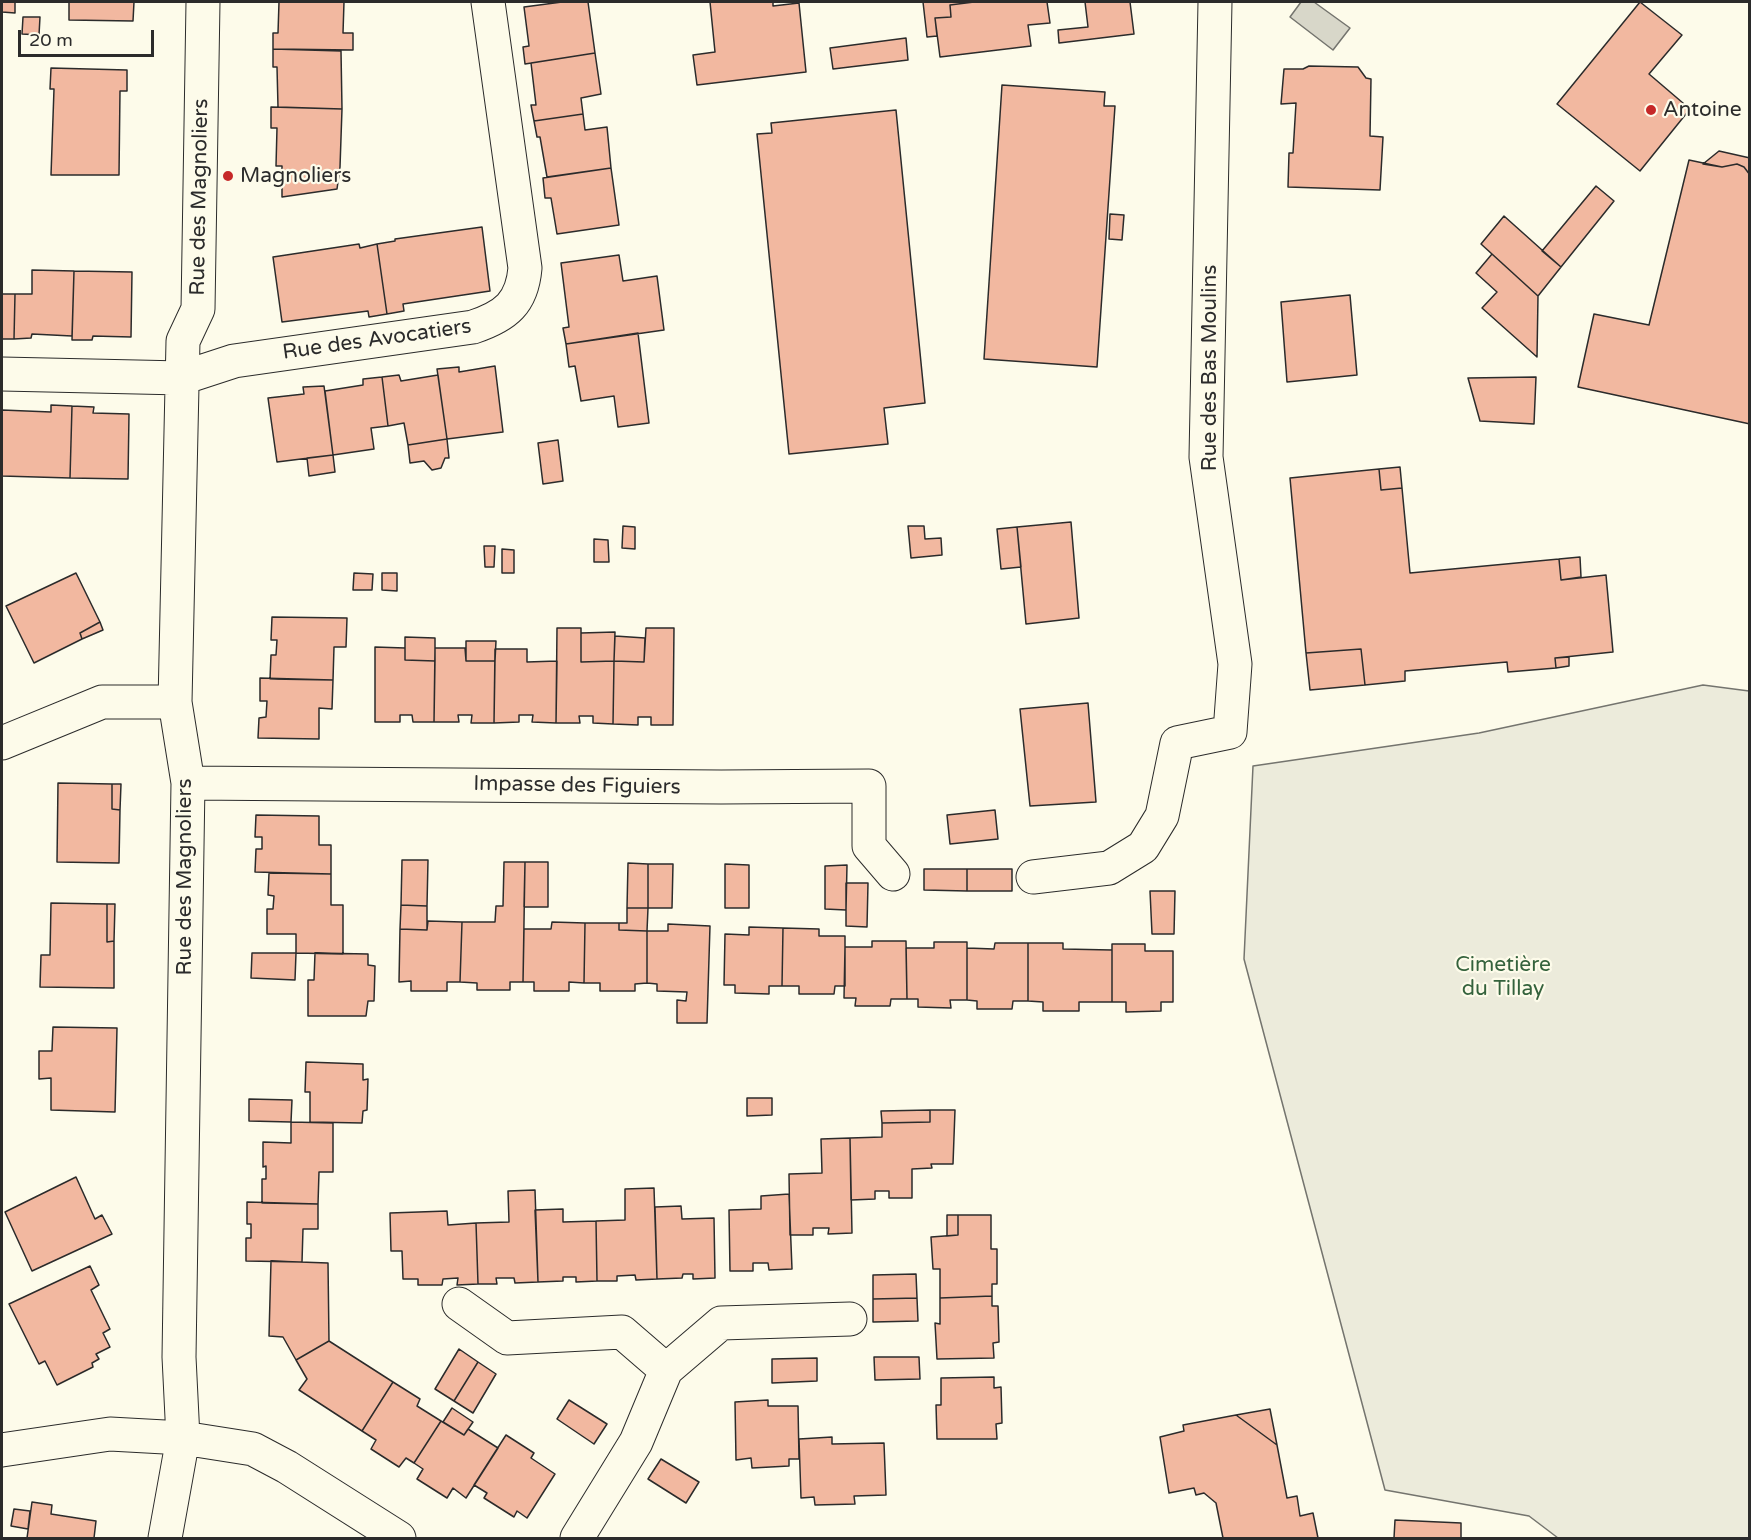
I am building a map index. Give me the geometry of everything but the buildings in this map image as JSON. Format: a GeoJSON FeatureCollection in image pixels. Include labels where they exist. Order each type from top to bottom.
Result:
{"type":"FeatureCollection","features":[{"type":"Feature","properties":{"kind":"street","name":"Rue des Magnoliers"},"geometry":{"type":"LineString","coordinates":[[165,1539],[183,1438],[179,1357],[188,783],[175,702],[183,341],[198,309],[203,2]]}},
{"type":"Feature","properties":{"kind":"street","name":"Rue des Avocatiers"},"geometry":{"type":"LineString","coordinates":[[2,374],[182,378],[234,361],[473,327],[494,320],[510,308],[523,288],[525,268],[488,2]]}},
{"type":"Feature","properties":{"kind":"street","name":"Rue des Bas Moulins"},"geometry":{"type":"LineString","coordinates":[[1033,877],[1109,868],[1143,847],[1162,816],[1178,742],[1230,732],[1235,664],[1206,457],[1215,2]]}},
{"type":"Feature","properties":{"kind":"street"},"geometry":{"type":"LineString","coordinates":[[2,743],[102,702],[175,702]]}},
{"type":"Feature","properties":{"kind":"street","name":"Impasse des Figuiers"},"geometry":{"type":"LineString","coordinates":[[188,783],[721,788],[869,786],[869,846],[893,874]]}},
{"type":"Feature","properties":{"kind":"street"},"geometry":{"type":"LineString","coordinates":[[459,1304],[507,1338],[622,1332],[666,1370]]}},
{"type":"Feature","properties":{"kind":"street"},"geometry":{"type":"LineString","coordinates":[[577,1539],[636,1442],[666,1370],[721,1323],[850,1319]]}},
{"type":"Feature","properties":{"kind":"street"},"geometry":{"type":"LineString","coordinates":[[2,1450],[110,1434],[183,1438],[253,1449],[287,1467],[399,1539]]}},
{"type":"Feature","properties":{"kind":"green space","name":"Cimetière du Tillay"},"geometry":{"type":"Polygon","coordinates":[[[1703,685],[1749,691],[1749,1538],[1558,1538],[1529,1516],[1385,1490],[1244,959],[1253,766],[1479,733],[1703,685]]]}},
{"type":"Feature","properties":{"kind":"shaded area"},"geometry":{"type":"Polygon","coordinates":[[[1301,2],[1314,2],[1350,28],[1333,50],[1290,17],[1301,2]]]}},
{"type":"Feature","properties":{"kind":"place","name":"Antoine"},"geometry":{"type":"Point","coordinates":[1651,110]}},
{"type":"Feature","properties":{"kind":"place","name":"Magnoliers"},"geometry":{"type":"Point","coordinates":[228,176]}}]}
